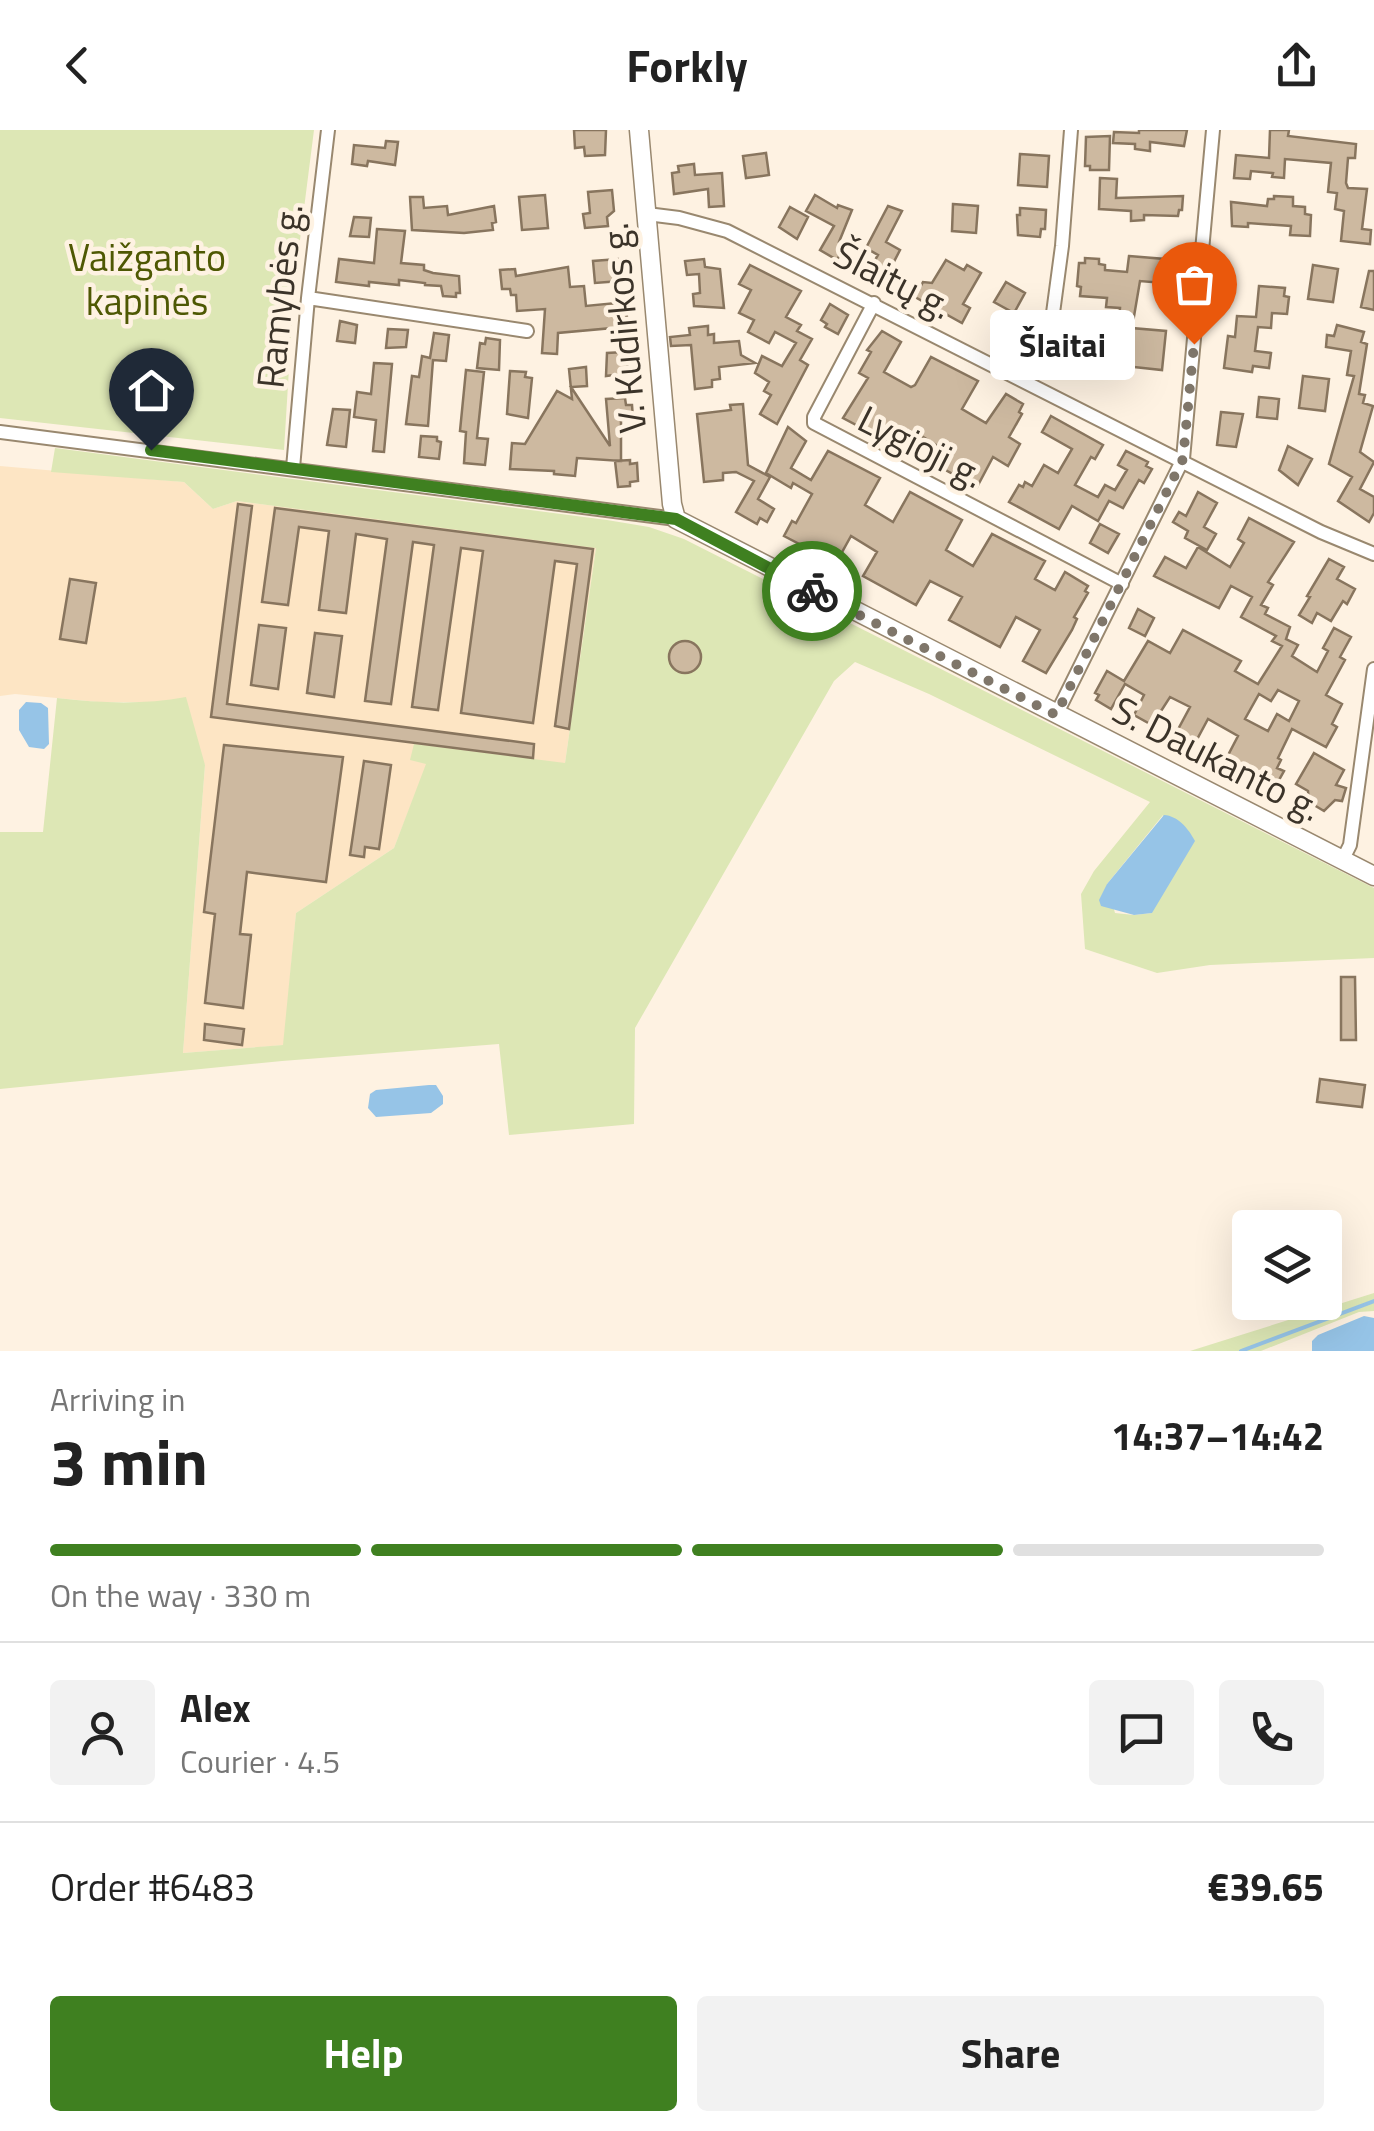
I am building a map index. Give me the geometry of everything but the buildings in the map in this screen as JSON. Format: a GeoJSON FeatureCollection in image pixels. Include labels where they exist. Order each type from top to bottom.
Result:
{"type":"FeatureCollection","features":[{"type":"Feature","properties":{"kind":"street","name":"Ramybės g."},"geometry":{"type":"LineString","coordinates":[[294,468],[308,298],[328,130]]}},
{"type":"Feature","properties":{"kind":"street","name":"V. Kudirkos g."},"geometry":{"type":"LineString","coordinates":[[639,130],[676,519]]}},
{"type":"Feature","properties":{"kind":"street"},"geometry":{"type":"LineString","coordinates":[[1019,377],[1053,313],[1070,130]]}},
{"type":"Feature","properties":{"kind":"street"},"geometry":{"type":"LineString","coordinates":[[1056,715],[1183,459],[1213,130]]}},
{"type":"Feature","properties":{"kind":"street","name":"Šlaitų g."},"geometry":{"type":"LineString","coordinates":[[647,214],[727,231],[1321,532],[1374,554]]}},
{"type":"Feature","properties":{"kind":"street"},"geometry":{"type":"LineString","coordinates":[[308,298],[527,331]]}},
{"type":"Feature","properties":{"kind":"street","name":"Lygioji g."},"geometry":{"type":"LineString","coordinates":[[874,303],[814,416],[814,423],[1122,584]]}},
{"type":"Feature","properties":{"kind":"street","name":"S. Daukanto g."},"geometry":{"type":"LineString","coordinates":[[0,432],[676,519],[1374,876]]}},
{"type":"Feature","properties":{"kind":"street"},"geometry":{"type":"LineString","coordinates":[[1344,859],[1350,845],[1374,668]]}},
{"type":"Feature","properties":{"kind":"shaded area"},"geometry":{"type":"Polygon","coordinates":[[[0,466],[184,482],[213,509],[237,501],[596,547],[565,763],[427,764],[394,848],[296,913],[284,1045],[183,1053],[205,765],[161,702],[0,696],[0,466]]]}},
{"type":"Feature","properties":{"kind":"green space","name":"Vaižganto kapinės"},"geometry":{"type":"Polygon","coordinates":[[[0,130],[314,130],[294,287],[284,450],[0,418],[0,130]]]}},
{"type":"Feature","properties":{"kind":"green space"},"geometry":{"type":"Polygon","coordinates":[[[55,448],[607,520],[649,527],[684,539],[1374,888],[1374,958],[1210,965],[1157,973],[1085,949],[1081,894],[1094,871],[1150,802],[855,662],[834,681],[635,1028],[634,1124],[509,1135],[499,1044],[0,1089],[0,832],[43,832],[57,698],[122,702],[186,697],[205,765],[183,1053],[283,1045],[296,913],[394,848],[426,764],[410,760],[414,744],[565,763],[596,548],[237,501],[213,509],[184,482],[51,472],[55,448]],[[1163,815],[1107,884],[1115,913],[1152,913],[1163,815]]]}},
{"type":"Feature","properties":{"kind":"green space"},"geometry":{"type":"Polygon","coordinates":[[[1374,1293],[1374,1311],[1342,1319],[1342,1303],[1374,1293]]]}},
{"type":"Feature","properties":{"kind":"green space"},"geometry":{"type":"Polygon","coordinates":[[[1288,1320],[1339,1320],[1261,1351],[1190,1351],[1288,1320]]]}},
{"type":"Feature","properties":{"kind":"water"},"geometry":{"type":"Polygon","coordinates":[[[26,702],[48,708],[49,744],[44,749],[29,747],[19,730],[19,710],[26,702]]]}},
{"type":"Feature","properties":{"kind":"water"},"geometry":{"type":"Polygon","coordinates":[[[1164,815],[1182,824],[1195,841],[1152,913],[1134,915],[1101,906],[1099,900],[1107,884],[1164,815]]]}},
{"type":"Feature","properties":{"kind":"water"},"geometry":{"type":"Polygon","coordinates":[[[436,1085],[443,1104],[431,1113],[376,1117],[368,1108],[370,1094],[376,1090],[436,1085]]]}},
{"type":"Feature","properties":{"kind":"water"},"geometry":{"type":"Polygon","coordinates":[[[1364,1316],[1374,1318],[1374,1351],[1312,1351],[1312,1341],[1318,1335],[1364,1316]]]}},
{"type":"Feature","properties":{"kind":"waterway"},"geometry":{"type":"LineString","coordinates":[[1241,1351],[1374,1301]]}},
{"type":"Feature","properties":{"kind":"way so far"},"geometry":{"type":"LineString","coordinates":[[812,591],[1056,715],[1183,459],[1194,344]]}},
{"type":"Feature","properties":{"kind":"place","name":"Šlaitai"},"geometry":{"type":"Point","coordinates":[1194,344]}},
{"type":"Feature","properties":{"kind":"route"},"geometry":{"type":"LineString","coordinates":[[151,450],[676,519],[812,591]]}}]}
